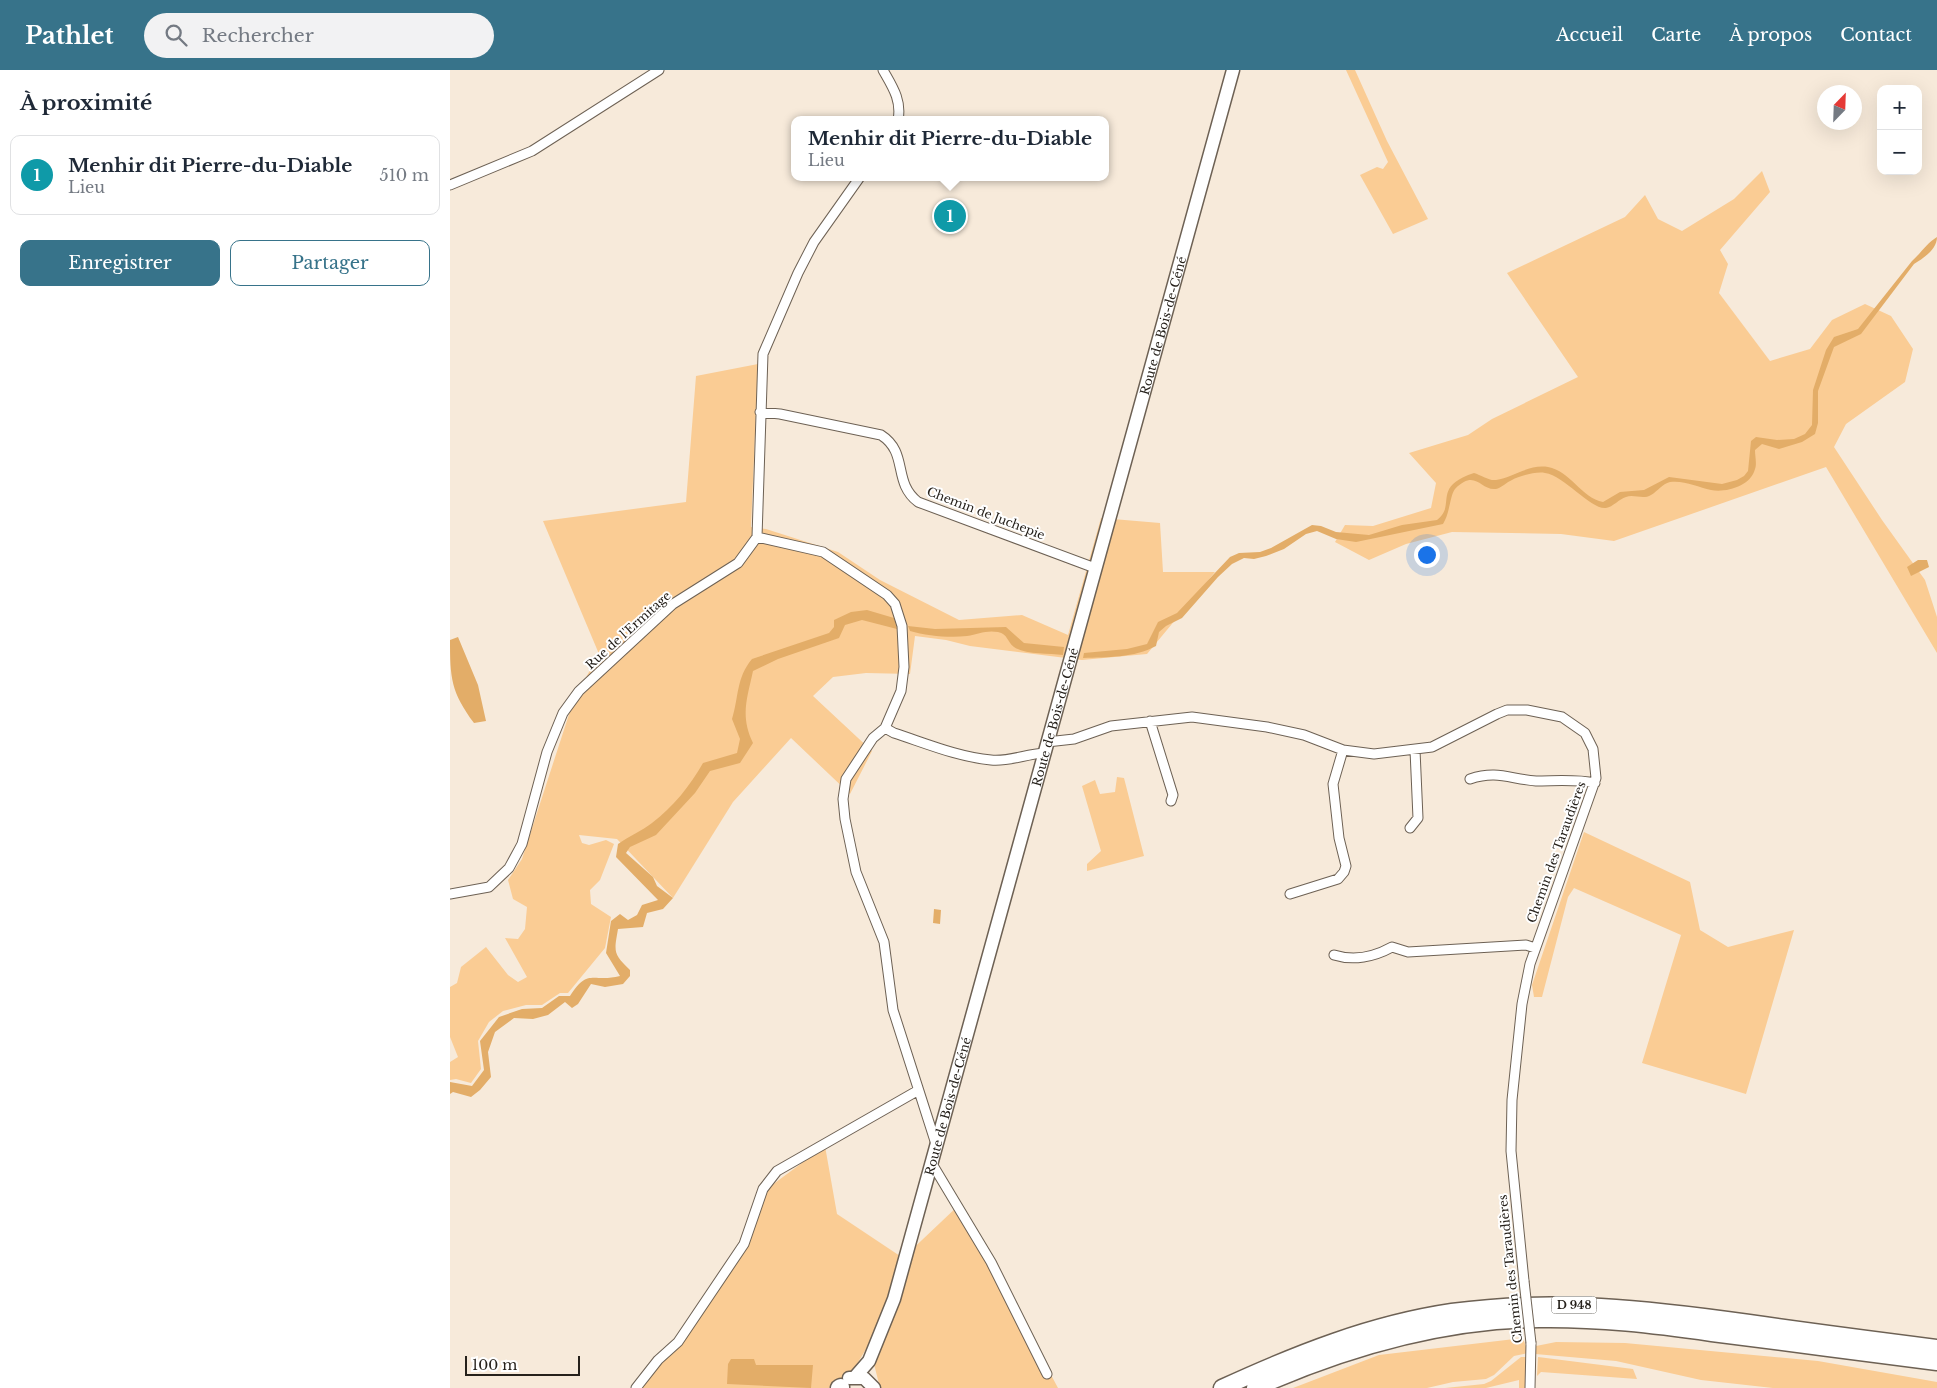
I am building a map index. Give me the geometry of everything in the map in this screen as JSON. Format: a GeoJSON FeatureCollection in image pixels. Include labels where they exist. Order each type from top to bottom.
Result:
{"type":"FeatureCollection","features":[{"type":"Feature","properties":{"kind":"highway","name":"D 948"},"geometry":{"type":"LineString","coordinates":[[1222,1388],[1315,1348],[1375,1329],[1450,1313],[1521,1305],[1624,1308],[1937,1348]]}},
{"type":"Feature","properties":{"kind":"highway","name":"D 948"},"geometry":{"type":"LineString","coordinates":[[1255,1388],[1322,1360],[1406,1336],[1449,1327],[1538,1319],[1622,1321],[1937,1362]]}},
{"type":"Feature","properties":{"kind":"street"},"geometry":{"type":"LineString","coordinates":[[450,185],[532,151],[659,70]]}},
{"type":"Feature","properties":{"kind":"street"},"geometry":{"type":"LineString","coordinates":[[882,70],[896,91],[898,116]]}},
{"type":"Feature","properties":{"kind":"street","name":"Route de Bois-de-Céné"},"geometry":{"type":"LineString","coordinates":[[869,1361],[894,1299],[1233,70]]}},
{"type":"Feature","properties":{"kind":"street"},"geometry":{"type":"LineString","coordinates":[[857,181],[814,242],[763,354],[757,536],[823,552],[887,595],[895,604],[902,626],[904,667],[901,690],[885,728],[873,738],[846,779],[843,799],[845,819],[856,872],[884,942],[893,1010],[917,1091],[936,1144]]}},
{"type":"Feature","properties":{"kind":"street","name":"Chemin de Juchepie"},"geometry":{"type":"LineString","coordinates":[[760,412],[780,414],[881,435],[892,442],[898,451],[905,488],[918,502],[1095,568]]}},
{"type":"Feature","properties":{"kind":"street","name":"Rue de l'Ermitage"},"geometry":{"type":"LineString","coordinates":[[450,894],[489,887],[509,868],[522,844],[547,752],[564,713],[579,691],[672,604],[738,563],[757,536]]}},
{"type":"Feature","properties":{"kind":"street","name":"Chemin des Taraudières"},"geometry":{"type":"LineString","coordinates":[[885,728],[894,733],[966,755],[992,760],[1013,759],[1111,726],[1192,717],[1267,727],[1304,735],[1343,750],[1374,754],[1415,750],[1441,744],[1483,720],[1507,710],[1540,712],[1572,722],[1585,733],[1593,749],[1596,771],[1595,783],[1535,948],[1525,983],[1511,1117],[1512,1167],[1531,1343],[1530,1388]]}},
{"type":"Feature","properties":{"kind":"street"},"geometry":{"type":"LineString","coordinates":[[1150,721],[1173,795],[1171,801]]}},
{"type":"Feature","properties":{"kind":"street"},"geometry":{"type":"LineString","coordinates":[[1290,894],[1338,878],[1344,872],[1346,866],[1339,838],[1333,784],[1343,750]]}},
{"type":"Feature","properties":{"kind":"street"},"geometry":{"type":"LineString","coordinates":[[1410,828],[1418,818],[1415,750]]}},
{"type":"Feature","properties":{"kind":"street"},"geometry":{"type":"LineString","coordinates":[[1470,779],[1485,774],[1500,774],[1532,780],[1595,783]]}},
{"type":"Feature","properties":{"kind":"street"},"geometry":{"type":"LineString","coordinates":[[1334,955],[1347,959],[1379,954],[1392,947],[1408,952],[1526,945],[1535,948]]}},
{"type":"Feature","properties":{"kind":"street"},"geometry":{"type":"LineString","coordinates":[[636,1388],[658,1360],[678,1342],[744,1244],[763,1189],[777,1171],[917,1091]]}},
{"type":"Feature","properties":{"kind":"street"},"geometry":{"type":"LineString","coordinates":[[931,1162],[991,1262],[1034,1352],[1047,1374]]}},
{"type":"Feature","properties":{"kind":"street"},"geometry":{"type":"LineString","coordinates":[[855,1377],[869,1361]]}},
{"type":"Feature","properties":{"kind":"street"},"geometry":{"type":"LineString","coordinates":[[840,1388],[849,1378],[855,1377],[871,1384],[869,1361]]}},
{"type":"Feature","properties":{"kind":"shaded area"},"geometry":{"type":"Polygon","coordinates":[[[1346,70],[1355,70],[1387,141],[1428,219],[1393,234],[1360,175],[1377,167],[1383,169],[1388,162],[1346,70]]]}},
{"type":"Feature","properties":{"kind":"shaded area"},"geometry":{"type":"Polygon","coordinates":[[[1762,171],[1770,192],[1720,250],[1728,264],[1719,293],[1770,361],[1810,349],[1832,320],[1865,304],[1891,316],[1913,349],[1905,382],[1846,424],[1834,447],[1882,520],[1925,580],[1937,617],[1937,653],[1826,467],[1614,541],[1561,534],[1452,532],[1406,544],[1369,560],[1335,542],[1345,525],[1373,526],[1431,508],[1436,483],[1409,453],[1468,435],[1492,419],[1578,377],[1507,273],[1625,217],[1645,195],[1658,219],[1682,231],[1734,199],[1762,171]]]}},
{"type":"Feature","properties":{"kind":"shaded area"},"geometry":{"type":"Polygon","coordinates":[[[1937,237],[1932,249],[1926,256],[1914,264],[1861,334],[1834,347],[1818,391],[1818,423],[1815,434],[1802,442],[1779,449],[1762,444],[1755,450],[1756,465],[1753,475],[1749,480],[1737,487],[1717,491],[1686,483],[1670,482],[1648,496],[1626,497],[1606,508],[1593,504],[1561,480],[1545,473],[1533,473],[1519,477],[1496,489],[1491,489],[1473,480],[1468,480],[1453,492],[1443,524],[1356,542],[1336,539],[1317,531],[1306,534],[1284,549],[1254,559],[1244,558],[1232,564],[1182,618],[1159,632],[1156,646],[1130,655],[1083,658],[1084,653],[1127,649],[1147,644],[1158,622],[1177,613],[1230,557],[1239,553],[1260,552],[1271,548],[1312,525],[1321,526],[1336,532],[1369,535],[1402,525],[1437,520],[1443,514],[1449,490],[1453,484],[1461,478],[1474,473],[1496,480],[1534,467],[1548,467],[1556,469],[1596,500],[1603,502],[1620,492],[1644,490],[1669,477],[1722,484],[1737,480],[1748,471],[1751,441],[1756,437],[1777,440],[1794,439],[1805,434],[1812,425],[1813,390],[1826,350],[1834,337],[1858,329],[1912,261],[1937,237]]]}},
{"type":"Feature","properties":{"kind":"shaded area"},"geometry":{"type":"Polygon","coordinates":[[[758,364],[751,527],[766,529],[838,552],[880,580],[959,620],[1022,615],[1068,635],[1101,518],[1160,523],[1163,572],[1215,572],[1147,654],[1082,660],[970,646],[946,640],[915,636],[910,674],[866,673],[833,677],[813,696],[872,751],[850,794],[791,738],[733,802],[673,898],[617,839],[579,835],[582,843],[589,845],[606,840],[614,844],[600,880],[590,890],[591,904],[611,917],[605,948],[568,993],[560,993],[542,1005],[526,1005],[503,1011],[489,1022],[478,1041],[481,1069],[471,1083],[456,1079],[450,1080],[450,1062],[458,1057],[450,1037],[450,987],[457,983],[461,967],[486,947],[508,975],[518,982],[527,977],[505,938],[518,939],[525,929],[527,907],[513,899],[508,880],[522,859],[574,699],[599,654],[543,521],[686,502],[696,376],[758,364]]]}},
{"type":"Feature","properties":{"kind":"shaded area"},"geometry":{"type":"Polygon","coordinates":[[[1918,560],[1927,560],[1929,567],[1911,576],[1907,567],[1918,560]]]}},
{"type":"Feature","properties":{"kind":"shaded area"},"geometry":{"type":"Polygon","coordinates":[[[867,610],[894,618],[897,629],[862,620],[845,625],[839,638],[778,659],[753,671],[747,699],[746,716],[753,743],[740,763],[710,771],[695,793],[656,835],[630,847],[626,853],[653,877],[657,886],[673,898],[663,909],[647,913],[643,927],[618,929],[616,952],[620,960],[630,970],[630,976],[623,984],[605,987],[591,984],[578,1004],[572,1008],[565,1002],[548,1015],[533,1019],[514,1018],[495,1032],[488,1052],[491,1077],[471,1097],[453,1092],[450,1094],[450,1082],[472,1086],[484,1070],[480,1041],[499,1017],[522,1009],[542,1008],[559,996],[570,996],[576,987],[587,979],[620,976],[606,953],[611,921],[620,914],[628,920],[637,915],[642,905],[658,900],[616,857],[618,844],[660,817],[687,788],[703,763],[737,753],[740,739],[732,719],[740,681],[752,659],[829,633],[834,627],[834,620],[851,612],[867,610]]]}},
{"type":"Feature","properties":{"kind":"shaded area"},"geometry":{"type":"Polygon","coordinates":[[[908,626],[935,629],[1006,627],[1024,643],[1064,647],[1063,655],[1031,653],[1019,650],[1012,645],[1004,634],[998,632],[986,632],[960,637],[938,636],[910,631],[908,626]]]}},
{"type":"Feature","properties":{"kind":"shaded area"},"geometry":{"type":"Polygon","coordinates":[[[458,637],[478,685],[486,721],[474,723],[466,712],[453,684],[450,640],[458,637]]]}},
{"type":"Feature","properties":{"kind":"shaded area"},"geometry":{"type":"Polygon","coordinates":[[[1117,777],[1124,778],[1144,856],[1087,871],[1087,864],[1101,851],[1082,786],[1095,780],[1100,794],[1115,792],[1117,777]]]}},
{"type":"Feature","properties":{"kind":"shaded area"},"geometry":{"type":"Polygon","coordinates":[[[1584,832],[1690,882],[1700,930],[1728,947],[1794,930],[1746,1094],[1642,1063],[1681,935],[1574,888],[1568,897],[1542,997],[1534,997],[1532,985],[1584,832]]]}},
{"type":"Feature","properties":{"kind":"shaded area"},"geometry":{"type":"Polygon","coordinates":[[[934,909],[941,910],[940,924],[933,923],[934,909]]]}},
{"type":"Feature","properties":{"kind":"shaded area"},"geometry":{"type":"Polygon","coordinates":[[[825,1146],[837,1214],[903,1258],[960,1204],[1058,1388],[880,1388],[869,1344],[854,1369],[829,1388],[636,1388],[736,1263],[768,1188],[825,1146]]]}},
{"type":"Feature","properties":{"kind":"shaded area"},"geometry":{"type":"Polygon","coordinates":[[[1523,1338],[1528,1353],[1514,1356],[1494,1375],[1486,1379],[1453,1382],[1427,1388],[1293,1388],[1379,1355],[1523,1338]]]}},
{"type":"Feature","properties":{"kind":"shaded area"},"geometry":{"type":"Polygon","coordinates":[[[1556,1342],[1625,1343],[1818,1361],[1937,1382],[1937,1388],[1773,1388],[1701,1380],[1616,1361],[1535,1354],[1536,1346],[1556,1342]]]}},
{"type":"Feature","properties":{"kind":"shaded area"},"geometry":{"type":"Polygon","coordinates":[[[1521,1357],[1528,1357],[1526,1388],[1519,1388],[1519,1380],[1486,1388],[1445,1388],[1484,1384],[1491,1381],[1521,1357]]]}},
{"type":"Feature","properties":{"kind":"shaded area"},"geometry":{"type":"Polygon","coordinates":[[[1538,1357],[1633,1369],[1637,1379],[1541,1372],[1537,1376],[1538,1357]]]}},
{"type":"Feature","properties":{"kind":"shaded area"},"geometry":{"type":"Polygon","coordinates":[[[731,1359],[754,1359],[756,1365],[813,1365],[811,1388],[727,1384],[728,1364],[731,1359]]]}},
{"type":"Feature","properties":{"kind":"place","name":"Menhir dit Pierre-du-Diable"},"geometry":{"type":"Point","coordinates":[950,216]}}]}
